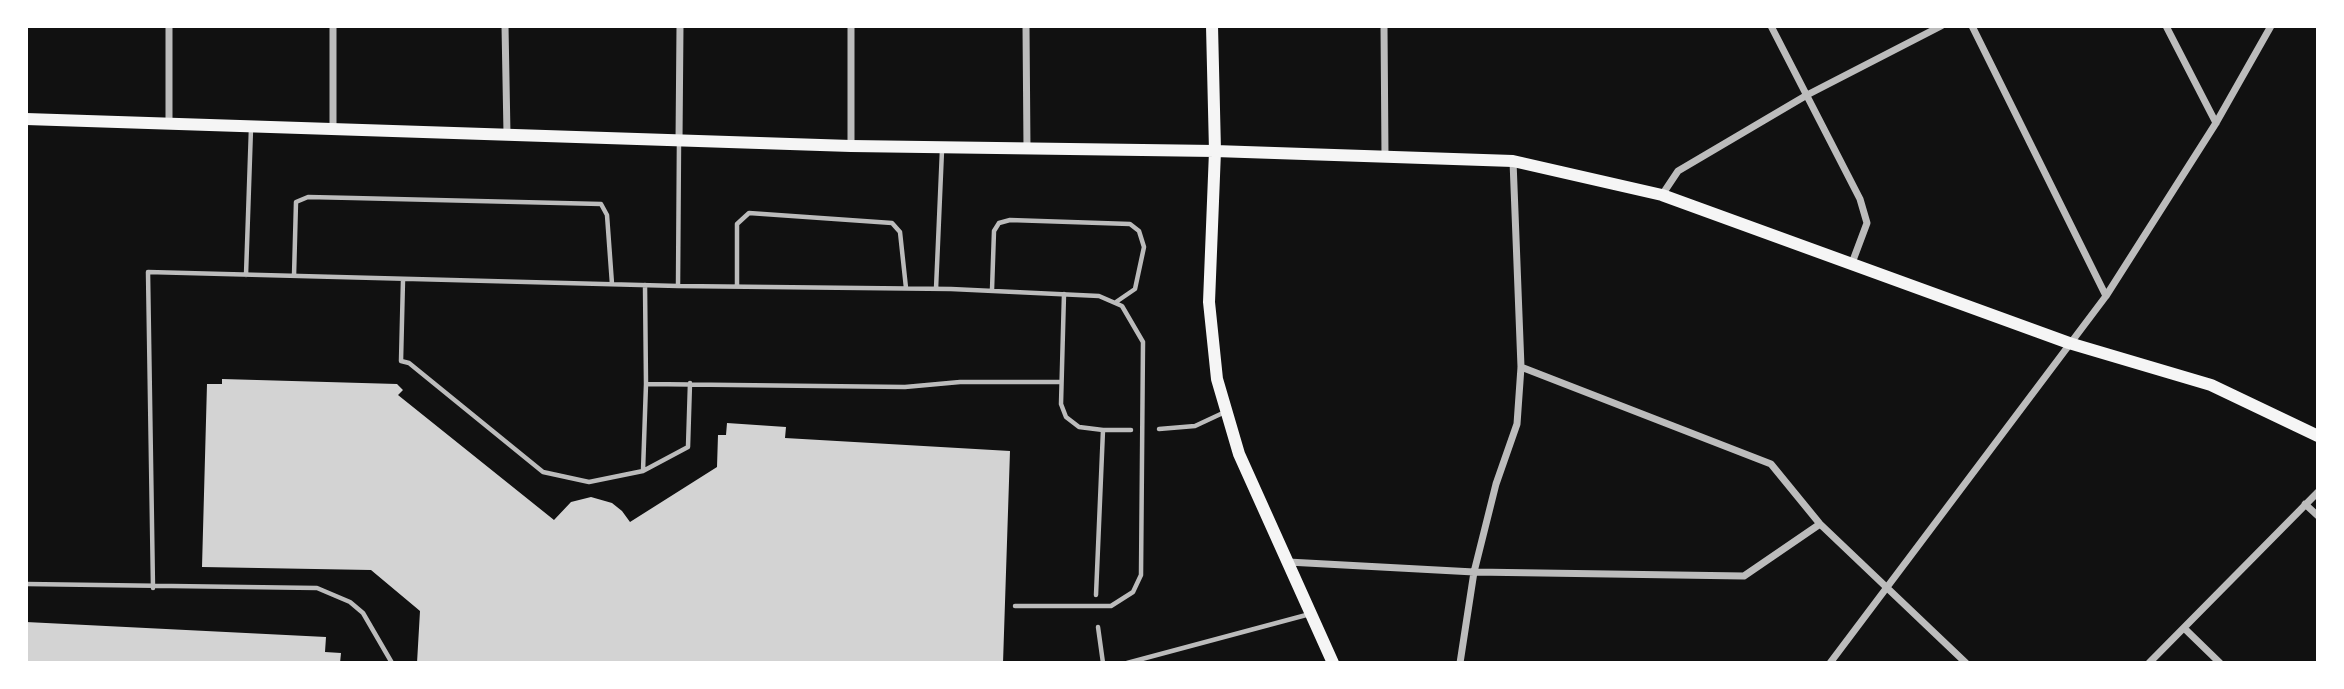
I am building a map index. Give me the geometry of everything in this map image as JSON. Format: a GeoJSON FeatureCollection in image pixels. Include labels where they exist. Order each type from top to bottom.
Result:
{"type":"FeatureCollection","features":[{"type":"Feature","properties":{"kind":"main road"},"geometry":{"type":"LineString","coordinates":[[1212,26],[1215,151],[1209,302],[1217,379],[1239,454],[1333,663]]}},
{"type":"Feature","properties":{"kind":"main road"},"geometry":{"type":"LineString","coordinates":[[26,120],[851,146],[1215,151],[1513,161],[1662,195],[2069,343],[2211,385],[2318,436]]}},
{"type":"Feature","properties":{"kind":"street"},"geometry":{"type":"LineString","coordinates":[[169,26],[169,124]]}},
{"type":"Feature","properties":{"kind":"street"},"geometry":{"type":"LineString","coordinates":[[332,26],[333,130]]}},
{"type":"Feature","properties":{"kind":"street"},"geometry":{"type":"LineString","coordinates":[[505,26],[507,134]]}},
{"type":"Feature","properties":{"kind":"street"},"geometry":{"type":"LineString","coordinates":[[679,141],[680,26]]}},
{"type":"Feature","properties":{"kind":"street"},"geometry":{"type":"LineString","coordinates":[[850,26],[851,146]]}},
{"type":"Feature","properties":{"kind":"street"},"geometry":{"type":"LineString","coordinates":[[1026,26],[1027,149]]}},
{"type":"Feature","properties":{"kind":"street"},"geometry":{"type":"LineString","coordinates":[[1384,26],[1385,156]]}},
{"type":"Feature","properties":{"kind":"street"},"geometry":{"type":"LineString","coordinates":[[1771,26],[1860,199],[1867,223],[1852,263]]}},
{"type":"Feature","properties":{"kind":"street"},"geometry":{"type":"LineString","coordinates":[[1662,195],[1678,171],[1807,95],[1941,26]]}},
{"type":"Feature","properties":{"kind":"street"},"geometry":{"type":"LineString","coordinates":[[1972,26],[2106,296]]}},
{"type":"Feature","properties":{"kind":"street"},"geometry":{"type":"LineString","coordinates":[[2166,26],[2216,123]]}},
{"type":"Feature","properties":{"kind":"street"},"geometry":{"type":"LineString","coordinates":[[1830,663],[2106,296],[2216,123],[2272,26]]}},
{"type":"Feature","properties":{"kind":"street"},"geometry":{"type":"LineString","coordinates":[[1461,663],[1474,572],[1496,484],[1517,424],[1521,367],[1513,161]]}},
{"type":"Feature","properties":{"kind":"street"},"geometry":{"type":"LineString","coordinates":[[1521,367],[1771,464],[1820,524],[1966,663]]}},
{"type":"Feature","properties":{"kind":"street"},"geometry":{"type":"LineString","coordinates":[[2149,663],[2318,492]]}},
{"type":"Feature","properties":{"kind":"street"},"geometry":{"type":"LineString","coordinates":[[2305,504],[2318,516]]}},
{"type":"Feature","properties":{"kind":"street"},"geometry":{"type":"LineString","coordinates":[[1288,562],[1474,572],[1744,576],[1820,524]]}},
{"type":"Feature","properties":{"kind":"street"},"geometry":{"type":"LineString","coordinates":[[2184,628],[2220,663]]}},
{"type":"Feature","properties":{"kind":"lane"},"geometry":{"type":"LineString","coordinates":[[246,275],[251,127]]}},
{"type":"Feature","properties":{"kind":"lane"},"geometry":{"type":"LineString","coordinates":[[678,286],[679,141]]}},
{"type":"Feature","properties":{"kind":"lane"},"geometry":{"type":"LineString","coordinates":[[936,289],[942,147]]}},
{"type":"Feature","properties":{"kind":"lane"},"geometry":{"type":"LineString","coordinates":[[294,276],[296,202],[308,197],[601,204],[607,215],[612,284]]}},
{"type":"Feature","properties":{"kind":"lane"},"geometry":{"type":"LineString","coordinates":[[737,286],[737,224],[749,213],[892,223],[900,232],[906,288]]}},
{"type":"Feature","properties":{"kind":"lane"},"geometry":{"type":"LineString","coordinates":[[992,291],[994,231],[999,223],[1010,220],[1130,223],[1139,231],[1144,247],[1135,289],[1115,303]]}},
{"type":"Feature","properties":{"kind":"lane"},"geometry":{"type":"LineString","coordinates":[[153,587],[148,272],[678,286],[906,288],[1099,296],[1122,306],[1143,342],[1141,575],[1133,592],[1111,606],[1015,607]]}},
{"type":"Feature","properties":{"kind":"lane"},"geometry":{"type":"LineString","coordinates":[[403,280],[401,362],[409,363],[544,472],[589,482],[643,471],[688,447],[691,383]]}},
{"type":"Feature","properties":{"kind":"lane"},"geometry":{"type":"LineString","coordinates":[[643,471],[645,285]]}},
{"type":"Feature","properties":{"kind":"lane"},"geometry":{"type":"LineString","coordinates":[[1064,294],[1061,404],[1066,417],[1079,427],[1131,430]]}},
{"type":"Feature","properties":{"kind":"lane"},"geometry":{"type":"LineString","coordinates":[[646,383],[905,387],[960,382],[1061,382]]}},
{"type":"Feature","properties":{"kind":"lane"},"geometry":{"type":"LineString","coordinates":[[1159,429],[1195,426],[1226,411]]}},
{"type":"Feature","properties":{"kind":"lane"},"geometry":{"type":"LineString","coordinates":[[1096,595],[1103,430]]}},
{"type":"Feature","properties":{"kind":"lane"},"geometry":{"type":"LineString","coordinates":[[26,584],[317,588],[350,603],[363,613],[393,663]]}},
{"type":"Feature","properties":{"kind":"lane"},"geometry":{"type":"LineString","coordinates":[[1126,663],[1311,613]]}},
{"type":"Feature","properties":{"kind":"lane"},"geometry":{"type":"LineString","coordinates":[[1098,627],[1103,663]]}},
{"type":"Feature","properties":{"kind":"building"},"geometry":{"type":"Polygon","coordinates":[[[222,379],[397,384],[403,390],[398,395],[554,520],[571,502],[591,497],[612,503],[630,522],[717,467],[718,435],[726,435],[727,423],[786,427],[785,438],[1010,451],[1003,663],[417,663],[420,611],[371,570],[202,567],[207,384],[222,384],[222,379]]]}},
{"type":"Feature","properties":{"kind":"building"},"geometry":{"type":"Polygon","coordinates":[[[26,622],[326,637],[325,652],[341,653],[340,663],[26,663],[26,622]]]}}]}
